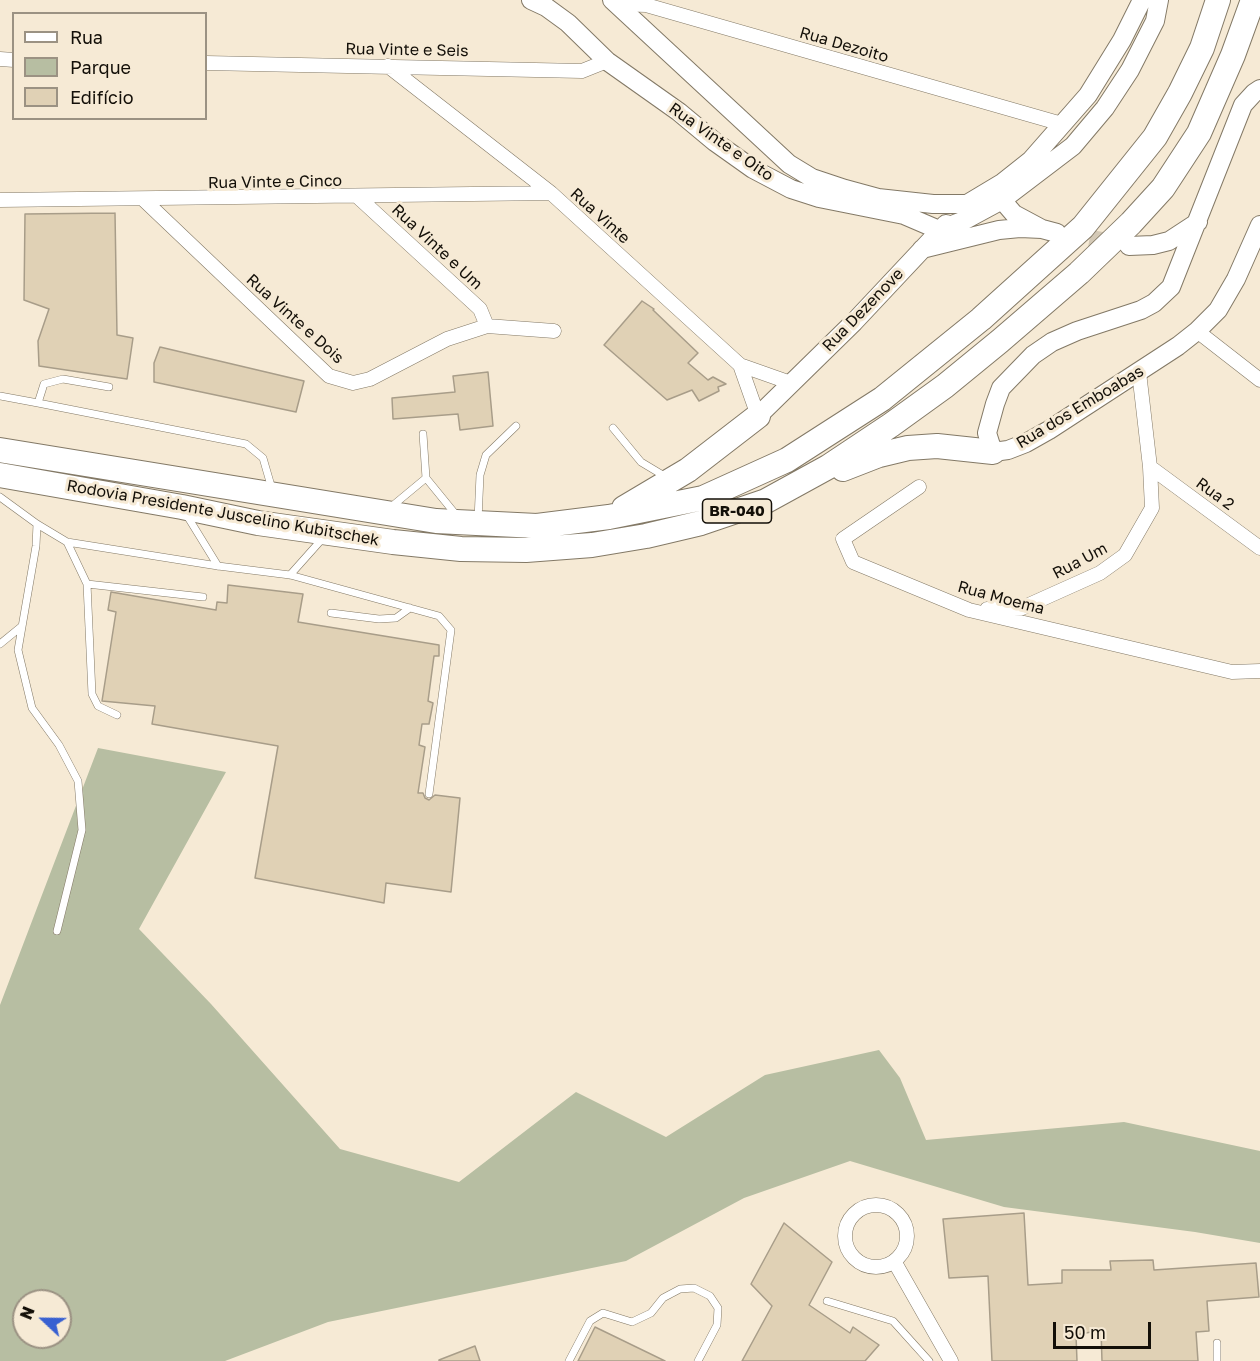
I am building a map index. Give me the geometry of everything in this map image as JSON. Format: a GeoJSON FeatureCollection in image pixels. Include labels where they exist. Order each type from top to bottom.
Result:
{"type":"FeatureCollection","features":[{"type":"Feature","properties":{"kind":"highway","name":"Rodovia Presidente Juscelino Kubitschek"},"geometry":{"type":"LineString","coordinates":[[0,450],[436,521],[537,526],[609,517],[703,498],[787,460],[882,399],[981,319],[1083,228],[1155,137],[1202,48],[1218,0]]}},
{"type":"Feature","properties":{"kind":"highway","name":"Rodovia Presidente Juscelino Kubitschek"},"geometry":{"type":"LineString","coordinates":[[0,475],[182,507],[258,523],[461,549],[526,550],[592,545],[701,524],[766,501],[828,466],[945,386],[1079,273],[1131,223],[1163,188],[1199,134],[1233,55],[1253,0]]}},
{"type":"Feature","properties":{"kind":"highway"},"geometry":{"type":"LineString","coordinates":[[609,517],[688,470],[758,416]]}},
{"type":"Feature","properties":{"kind":"highway"},"geometry":{"type":"LineString","coordinates":[[766,501],[879,455],[908,448],[936,446],[993,452]]}},
{"type":"Feature","properties":{"kind":"main road","name":"Rua Vinte e Oito"},"geometry":{"type":"LineString","coordinates":[[531,0],[546,7],[568,23],[607,62],[679,112],[715,142],[791,189],[819,198],[904,215],[939,230]]}},
{"type":"Feature","properties":{"kind":"main road","name":"Rua Dezenove"},"geometry":{"type":"LineString","coordinates":[[758,416],[854,322],[939,230],[967,204],[1002,183],[1031,160],[1088,95],[1122,40],[1142,0]]}},
{"type":"Feature","properties":{"kind":"main road"},"geometry":{"type":"LineString","coordinates":[[939,230],[965,220],[1002,200],[1073,146],[1105,108],[1130,70],[1155,21],[1160,0]]}},
{"type":"Feature","properties":{"kind":"main road","name":"Rua Vinte e Oito"},"geometry":{"type":"LineString","coordinates":[[614,2],[789,164],[812,178],[878,198],[933,204],[967,204]]}},
{"type":"Feature","properties":{"kind":"main road","name":"Rua dos Emboabas"},"geometry":{"type":"LineString","coordinates":[[1259,231],[1218,310],[1197,331],[1139,372],[1026,443],[1008,450],[993,452],[987,433],[1001,388],[1033,355],[1052,342],[1077,331],[1141,310],[1154,303],[1171,287],[1243,105],[1260,89]]}},
{"type":"Feature","properties":{"kind":"main road"},"geometry":{"type":"LineString","coordinates":[[922,249],[999,230],[1020,228],[1049,231],[1014,214],[1002,200]]}},
{"type":"Feature","properties":{"kind":"main road"},"geometry":{"type":"LineString","coordinates":[[1130,246],[1153,246],[1169,241],[1198,222]]}},
{"type":"Feature","properties":{"kind":"street","name":"Rua Dezoito"},"geometry":{"type":"LineString","coordinates":[[614,2],[646,5],[1062,124]]}},
{"type":"Feature","properties":{"kind":"street","name":"Rua Vinte e Seis"},"geometry":{"type":"LineString","coordinates":[[207,63],[582,71],[607,62]]}},
{"type":"Feature","properties":{"kind":"street","name":"Rua Vinte"},"geometry":{"type":"LineString","coordinates":[[388,66],[551,193],[740,364],[758,416]]}},
{"type":"Feature","properties":{"kind":"street","name":"Rua Vinte e Cinco"},"geometry":{"type":"LineString","coordinates":[[0,200],[144,200],[551,193]]}},
{"type":"Feature","properties":{"kind":"street","name":"Rua Vinte e Um"},"geometry":{"type":"LineString","coordinates":[[358,197],[480,309],[487,326]]}},
{"type":"Feature","properties":{"kind":"street","name":"Rua Vinte e Dois"},"geometry":{"type":"LineString","coordinates":[[144,200],[329,376],[353,383],[370,379],[447,339],[487,326],[554,331]]}},
{"type":"Feature","properties":{"kind":"street"},"geometry":{"type":"LineString","coordinates":[[1197,331],[1260,380]]}},
{"type":"Feature","properties":{"kind":"street"},"geometry":{"type":"LineString","coordinates":[[740,364],[791,383]]}},
{"type":"Feature","properties":{"kind":"street","name":"Rua Um"},"geometry":{"type":"LineString","coordinates":[[969,610],[1022,608],[1100,573],[1125,555],[1152,508],[1150,467],[1139,372]]}},
{"type":"Feature","properties":{"kind":"street","name":"Rua 2"},"geometry":{"type":"LineString","coordinates":[[1150,467],[1260,548]]}},
{"type":"Feature","properties":{"kind":"street","name":"Rua Moema"},"geometry":{"type":"LineString","coordinates":[[920,487],[843,539],[854,562],[969,610],[1232,672],[1260,671]]}},
{"type":"Feature","properties":{"kind":"street"},"geometry":{"type":"LineString","coordinates":[[883,1205],[893,1209],[900,1216],[905,1225],[906,1245],[894,1261],[885,1266],[865,1265],[849,1251],[846,1232],[849,1222],[863,1208],[883,1205]]}},
{"type":"Feature","properties":{"kind":"street"},"geometry":{"type":"LineString","coordinates":[[894,1261],[951,1361]]}},
{"type":"Feature","properties":{"kind":"lane"},"geometry":{"type":"LineString","coordinates":[[38,404],[44,384],[63,379],[109,387]]}},
{"type":"Feature","properties":{"kind":"lane"},"geometry":{"type":"LineString","coordinates":[[0,396],[246,444],[263,458],[274,494]]}},
{"type":"Feature","properties":{"kind":"lane"},"geometry":{"type":"LineString","coordinates":[[470,523],[486,455],[516,426]]}},
{"type":"Feature","properties":{"kind":"lane"},"geometry":{"type":"LineString","coordinates":[[613,428],[641,462],[670,480]]}},
{"type":"Feature","properties":{"kind":"lane"},"geometry":{"type":"LineString","coordinates":[[423,434],[426,478],[470,523]]}},
{"type":"Feature","properties":{"kind":"lane"},"geometry":{"type":"LineString","coordinates":[[384,512],[426,478]]}},
{"type":"Feature","properties":{"kind":"lane"},"geometry":{"type":"LineString","coordinates":[[0,497],[67,542],[290,575],[439,616],[451,630],[429,794]]}},
{"type":"Feature","properties":{"kind":"lane"},"geometry":{"type":"LineString","coordinates":[[182,507],[218,566]]}},
{"type":"Feature","properties":{"kind":"lane"},"geometry":{"type":"LineString","coordinates":[[37,524],[36,546],[18,650],[32,708],[59,745],[78,781],[82,830],[57,931]]}},
{"type":"Feature","properties":{"kind":"lane"},"geometry":{"type":"LineString","coordinates":[[290,575],[328,533]]}},
{"type":"Feature","properties":{"kind":"lane"},"geometry":{"type":"LineString","coordinates":[[67,542],[87,584],[92,694],[98,706],[117,715]]}},
{"type":"Feature","properties":{"kind":"lane"},"geometry":{"type":"LineString","coordinates":[[87,584],[203,597]]}},
{"type":"Feature","properties":{"kind":"lane"},"geometry":{"type":"LineString","coordinates":[[331,613],[380,619],[396,618],[410,608]]}},
{"type":"Feature","properties":{"kind":"lane"},"geometry":{"type":"LineString","coordinates":[[0,644],[22,626]]}},
{"type":"Feature","properties":{"kind":"lane"},"geometry":{"type":"LineString","coordinates":[[569,1361],[590,1321],[603,1313],[632,1322],[651,1313],[663,1298],[680,1289],[694,1288],[710,1296],[718,1308],[717,1325],[698,1361]]}},
{"type":"Feature","properties":{"kind":"lane"},"geometry":{"type":"LineString","coordinates":[[827,1301],[893,1321],[929,1361]]}},
{"type":"Feature","properties":{"kind":"lane"},"geometry":{"type":"LineString","coordinates":[[1217,1343],[1217,1361]]}},
{"type":"Feature","properties":{"kind":"green space"},"geometry":{"type":"Polygon","coordinates":[[[98,748],[226,772],[139,929],[211,1004],[340,1149],[459,1182],[576,1092],[666,1137],[765,1075],[879,1050],[900,1078],[926,1140],[1124,1122],[1260,1151],[1260,1243],[1195,1232],[1004,1207],[850,1161],[744,1198],[626,1261],[328,1322],[225,1361],[0,1361],[0,1005],[98,748]]]}},
{"type":"Feature","properties":{"kind":"building"},"geometry":{"type":"Polygon","coordinates":[[[115,213],[117,335],[133,338],[127,379],[39,366],[38,341],[49,309],[24,300],[25,214],[115,213]]]}},
{"type":"Feature","properties":{"kind":"building"},"geometry":{"type":"Polygon","coordinates":[[[642,301],[654,309],[698,353],[688,363],[708,380],[713,377],[726,384],[718,387],[719,391],[699,401],[692,390],[667,400],[604,345],[642,301]]]}},
{"type":"Feature","properties":{"kind":"building"},"geometry":{"type":"Polygon","coordinates":[[[160,347],[304,381],[296,412],[154,382],[154,363],[160,347]]]}},
{"type":"Feature","properties":{"kind":"building"},"geometry":{"type":"Polygon","coordinates":[[[488,372],[493,426],[460,430],[458,414],[393,419],[392,398],[455,392],[453,376],[488,372]]]}},
{"type":"Feature","properties":{"kind":"building"},"geometry":{"type":"Polygon","coordinates":[[[228,585],[303,594],[298,622],[439,645],[439,656],[434,656],[428,701],[433,703],[429,724],[422,724],[419,745],[425,747],[418,793],[423,793],[429,800],[435,795],[460,798],[451,892],[386,883],[384,903],[255,878],[278,746],[152,724],[155,706],[102,701],[116,612],[108,610],[111,592],[216,610],[217,602],[227,603],[228,585]]]}},
{"type":"Feature","properties":{"kind":"building"},"geometry":{"type":"Polygon","coordinates":[[[1024,1213],[1028,1285],[1062,1283],[1062,1270],[1111,1270],[1110,1261],[1153,1260],[1154,1270],[1256,1263],[1259,1297],[1207,1301],[1209,1331],[1196,1332],[1198,1361],[1102,1361],[1101,1330],[1076,1335],[1077,1361],[992,1361],[988,1276],[949,1278],[943,1219],[1024,1213]]]}},
{"type":"Feature","properties":{"kind":"building"},"geometry":{"type":"Polygon","coordinates":[[[784,1223],[832,1262],[809,1305],[850,1333],[853,1327],[879,1345],[865,1361],[742,1361],[772,1306],[751,1284],[784,1223]]]}},
{"type":"Feature","properties":{"kind":"building"},"geometry":{"type":"Polygon","coordinates":[[[595,1327],[665,1361],[578,1361],[595,1327]]]}},
{"type":"Feature","properties":{"kind":"building"},"geometry":{"type":"Polygon","coordinates":[[[475,1346],[480,1361],[439,1361],[439,1360],[475,1346]]]}},
{"type":"Feature","properties":{"kind":"tunnel"},"geometry":{"type":"LineString","coordinates":[[1063,234],[1119,244]]}}]}
